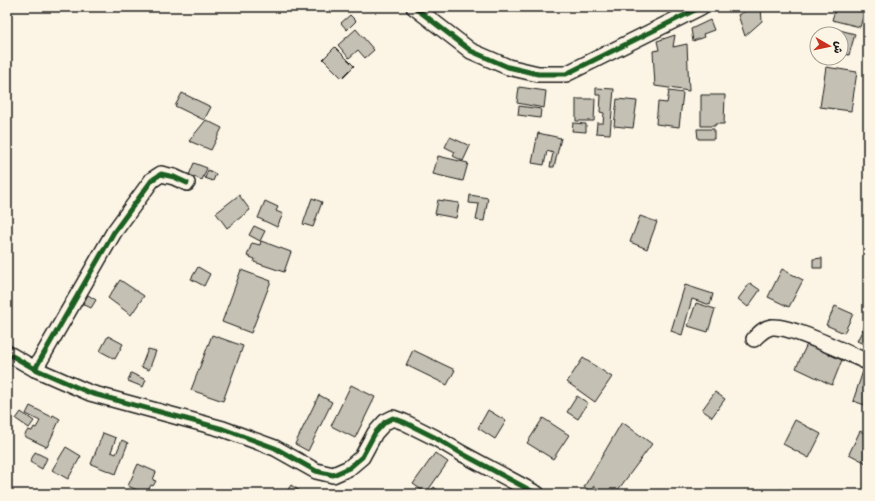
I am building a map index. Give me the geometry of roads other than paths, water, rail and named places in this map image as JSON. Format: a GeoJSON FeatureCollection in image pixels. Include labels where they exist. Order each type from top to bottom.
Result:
{"type":"FeatureCollection","features":[{"type":"Feature","properties":{"kind":"street"},"geometry":{"type":"LineString","coordinates":[[414,7],[471,51],[508,66],[538,74],[566,74],[701,7]]}},
{"type":"Feature","properties":{"kind":"street"},"geometry":{"type":"LineString","coordinates":[[34,369],[114,232],[152,180],[161,174],[174,176],[187,183]]}},
{"type":"Feature","properties":{"kind":"street"},"geometry":{"type":"LineString","coordinates":[[754,339],[763,331],[772,328],[789,329],[868,362]]}},
{"type":"Feature","properties":{"kind":"street"},"geometry":{"type":"LineString","coordinates":[[7,353],[34,369],[90,393],[231,432],[275,448],[316,471],[333,475],[349,468],[362,457],[375,433],[385,422],[393,418],[434,437],[537,494]]}}]}
